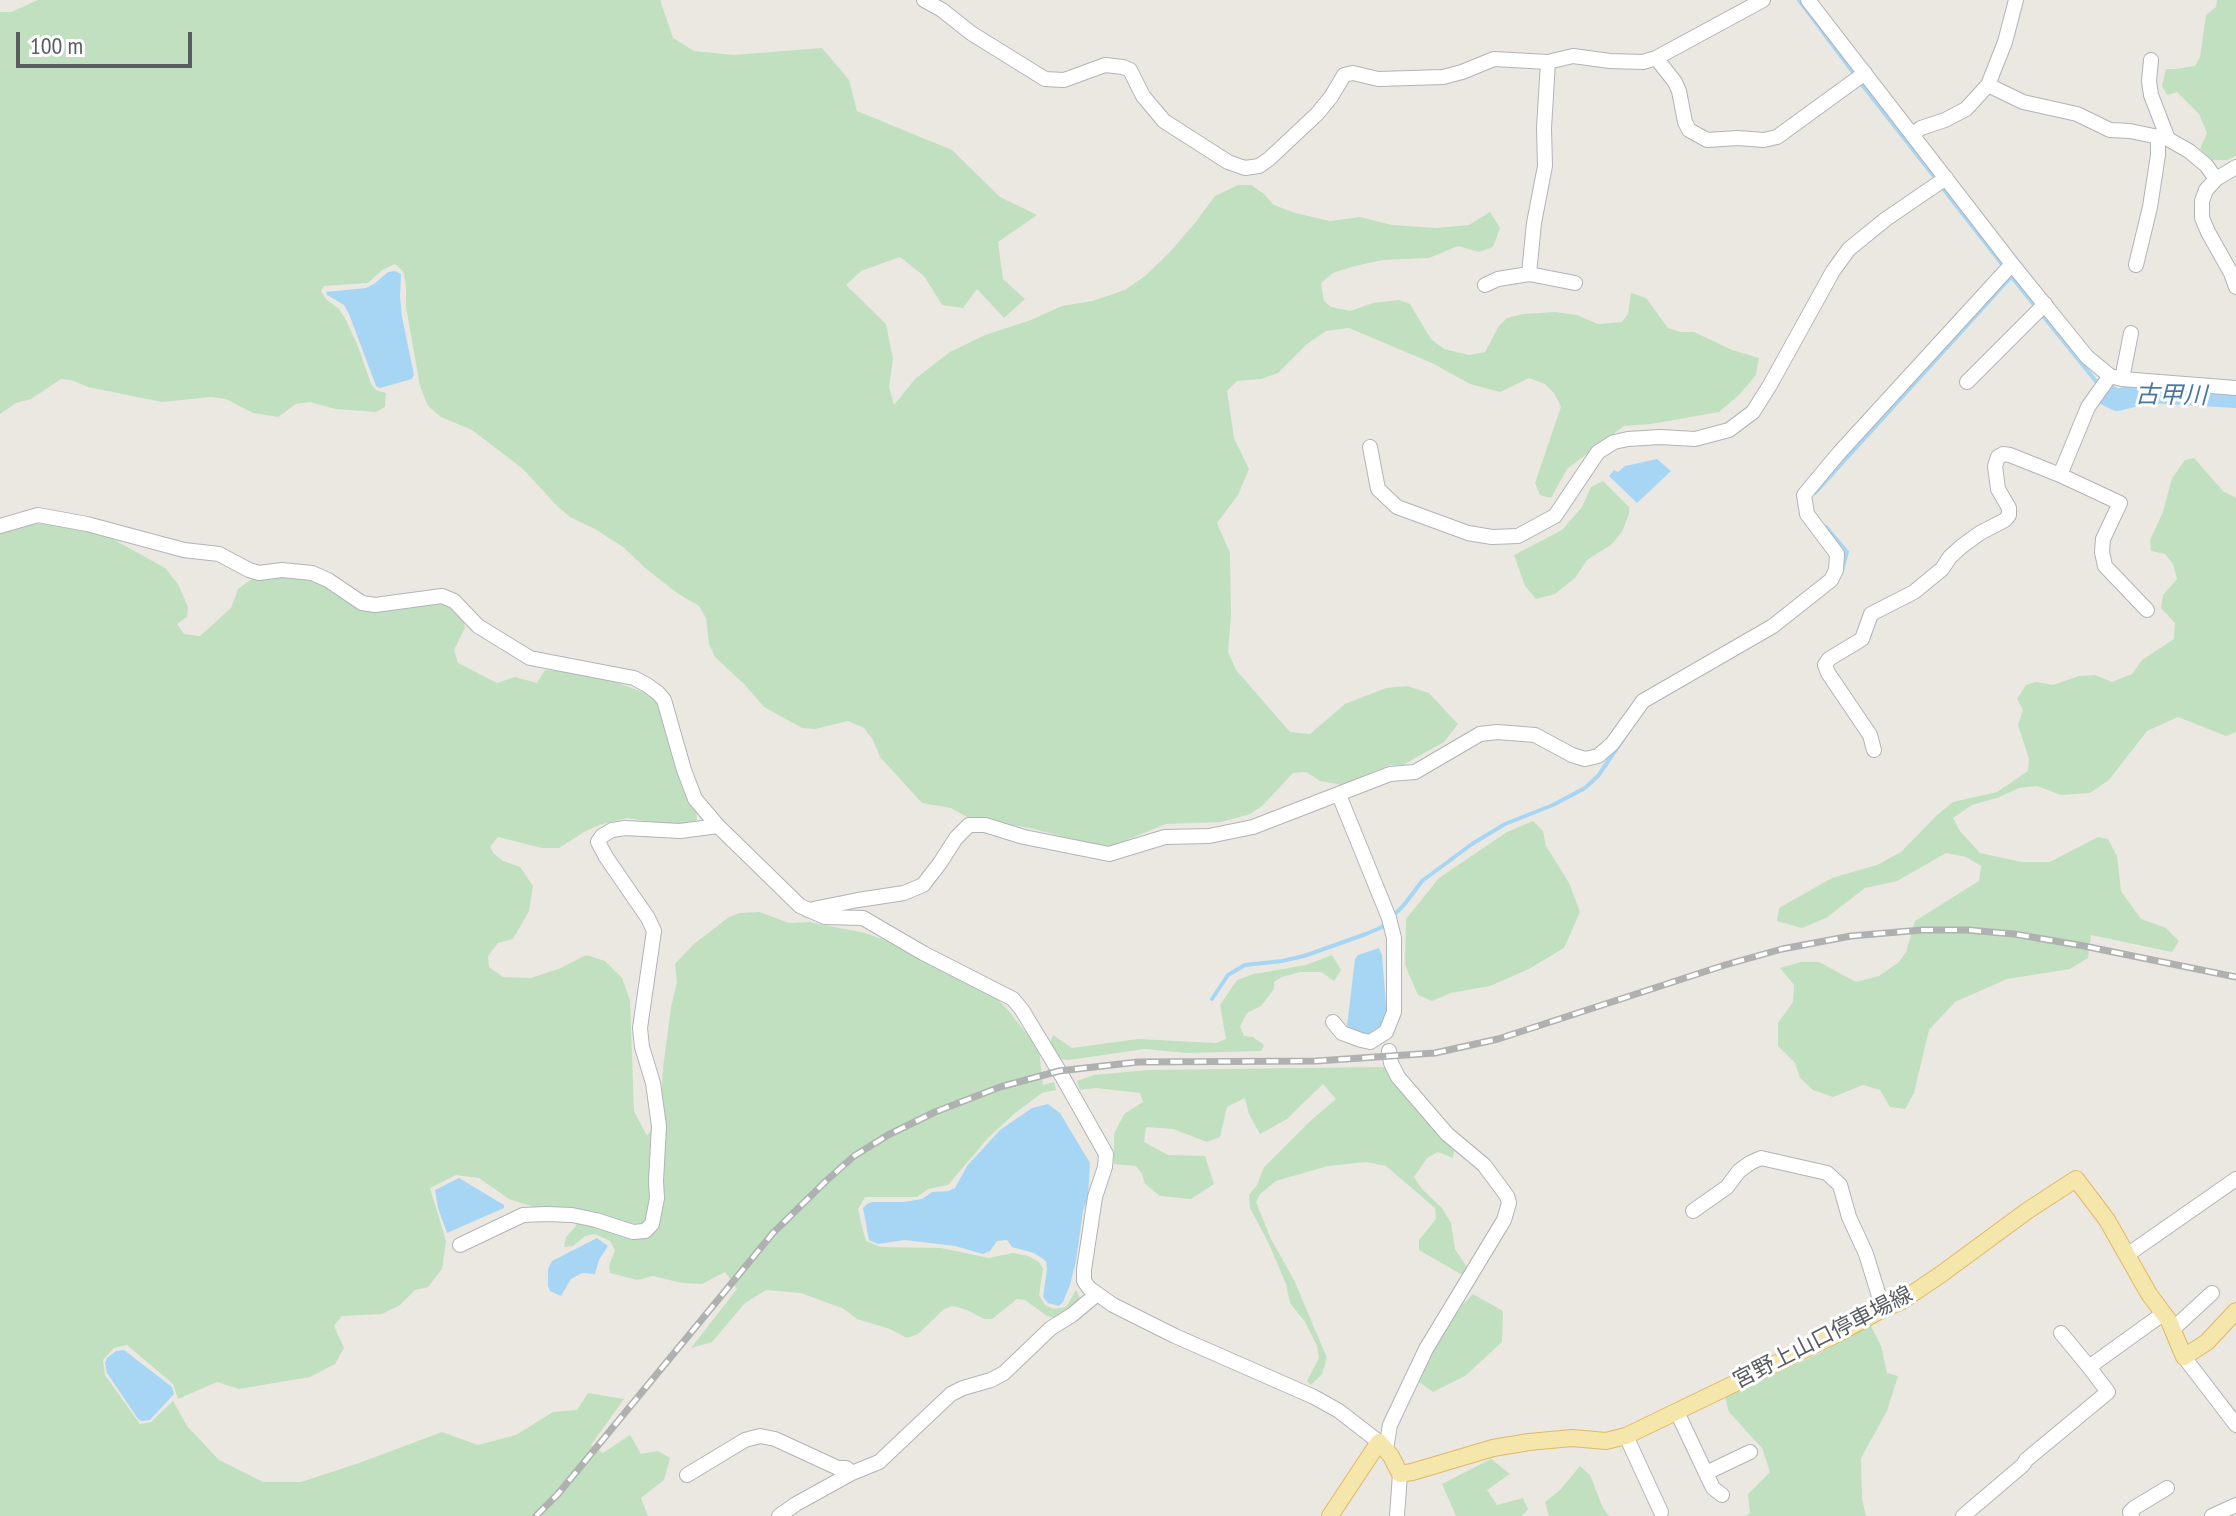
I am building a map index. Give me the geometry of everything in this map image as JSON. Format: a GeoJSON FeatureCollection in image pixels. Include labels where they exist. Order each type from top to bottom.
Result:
{"type":"FeatureCollection","features":[{"type":"Feature","properties":{"kind":"main road","name":"宮野上山口停車場線"},"geometry":{"type":"LineString","coordinates":[[1400,1474],[1493,1448],[1572,1438],[1606,1441],[1626,1436],[1900,1302],[2076,1179],[2107,1220],[2149,1294],[2164,1313],[2184,1357]]}},
{"type":"Feature","properties":{"kind":"main road"},"geometry":{"type":"LineString","coordinates":[[2184,1357],[2207,1342],[2236,1311]]}},
{"type":"Feature","properties":{"kind":"main road"},"geometry":{"type":"LineString","coordinates":[[1330,1516],[1382,1446],[1400,1474]]}},
{"type":"Feature","properties":{"kind":"street"},"geometry":{"type":"LineString","coordinates":[[924,0],[1045,79],[1064,80],[1105,65],[1130,70],[1143,96],[1164,121],[1228,162],[1245,168],[1259,166],[1269,159],[1317,114],[1344,75],[1353,73],[1378,79],[1443,77],[1494,59],[1548,62],[1573,56],[1643,62],[1656,58],[1763,0]]}},
{"type":"Feature","properties":{"kind":"street"},"geometry":{"type":"LineString","coordinates":[[1808,0],[2087,357],[2116,378],[2236,388]]}},
{"type":"Feature","properties":{"kind":"street"},"geometry":{"type":"LineString","coordinates":[[1913,134],[1966,109],[1988,85],[2005,42],[2016,0]]}},
{"type":"Feature","properties":{"kind":"street"},"geometry":{"type":"LineString","coordinates":[[1656,58],[1675,82],[1689,130],[1707,140],[1764,140],[1777,137],[1865,73]]}},
{"type":"Feature","properties":{"kind":"street"},"geometry":{"type":"LineString","coordinates":[[2136,265],[2163,137],[2151,95],[2151,60]]}},
{"type":"Feature","properties":{"kind":"street"},"geometry":{"type":"LineString","coordinates":[[1529,274],[1534,223],[1545,166],[1548,62]]}},
{"type":"Feature","properties":{"kind":"street"},"geometry":{"type":"LineString","coordinates":[[1988,85],[2023,102],[2077,114],[2110,130],[2163,137],[2189,151],[2206,165],[2216,179]]}},
{"type":"Feature","properties":{"kind":"street"},"geometry":{"type":"LineString","coordinates":[[2236,167],[2216,179],[2206,190],[2202,201],[2202,218],[2236,287]]}},
{"type":"Feature","properties":{"kind":"street"},"geometry":{"type":"LineString","coordinates":[[1370,447],[1378,489],[1397,507],[1468,533],[1492,537],[1518,536],[1555,516],[1598,452],[1614,442],[1660,437],[1695,439],[1729,430],[1753,412],[1833,271],[1849,249],[1946,178]]}},
{"type":"Feature","properties":{"kind":"street"},"geometry":{"type":"LineString","coordinates":[[808,910],[904,893],[923,885],[956,838],[969,825],[985,825],[1024,837],[1109,854],[1119,853],[1165,837],[1209,836],[1253,827],[1390,774],[1415,772],[1472,738],[1488,733],[1535,735],[1572,755],[1585,759],[1598,756],[1612,744],[1643,701],[1773,626],[1831,580],[1836,570],[1837,554],[1807,514],[1804,495],[2012,264]]}},
{"type":"Feature","properties":{"kind":"street"},"geometry":{"type":"LineString","coordinates":[[1485,285],[1498,279],[1529,274],[1575,283]]}},
{"type":"Feature","properties":{"kind":"street"},"geometry":{"type":"LineString","coordinates":[[1967,382],[2045,304]]}},
{"type":"Feature","properties":{"kind":"street"},"geometry":{"type":"LineString","coordinates":[[2060,475],[2088,407],[2116,378],[2131,333]]}},
{"type":"Feature","properties":{"kind":"street"},"geometry":{"type":"LineString","coordinates":[[1874,750],[1870,735],[1825,665],[1829,659],[1862,639],[1871,614],[1914,592],[1942,569],[1962,546],[2005,520],[2009,508],[1998,489],[1995,466],[1998,457],[2003,454],[2060,475],[2120,503],[2103,539],[2105,566],[2147,610]]}},
{"type":"Feature","properties":{"kind":"street"},"geometry":{"type":"LineString","coordinates":[[0,526],[38,515],[87,524],[184,550],[219,554],[259,573],[282,570],[312,573],[362,603],[375,605],[442,596],[454,601],[478,626],[530,658],[634,678],[658,693],[664,700],[695,799],[779,887],[808,910],[825,917],[863,918],[1013,999],[1022,1010],[1106,1154],[1095,1197],[1084,1270],[1084,1281],[1089,1288],[1113,1305],[1175,1336],[1314,1397],[1339,1411],[1382,1446],[1426,1349],[1504,1220],[1509,1203],[1484,1165],[1447,1134],[1398,1077],[1391,1063],[1386,1032],[1394,1012],[1394,938],[1382,898],[1339,795]]}},
{"type":"Feature","properties":{"kind":"street"},"geometry":{"type":"LineString","coordinates":[[460,1245],[523,1215],[572,1215],[633,1232],[645,1231],[652,1224],[657,1198],[659,1126],[640,1028],[654,931],[598,842],[612,830],[625,828],[680,831],[718,826]]}},
{"type":"Feature","properties":{"kind":"street"},"geometry":{"type":"LineString","coordinates":[[1333,1022],[1342,1033],[1389,1051]]}},
{"type":"Feature","properties":{"kind":"street"},"geometry":{"type":"LineString","coordinates":[[1371,1042],[1386,1032]]}},
{"type":"Feature","properties":{"kind":"street"},"geometry":{"type":"LineString","coordinates":[[1693,1211],[1727,1187],[1739,1171],[1761,1158],[1827,1173],[1840,1185],[1883,1309]]}},
{"type":"Feature","properties":{"kind":"street"},"geometry":{"type":"LineString","coordinates":[[2127,1255],[2184,1224],[2236,1179]]}},
{"type":"Feature","properties":{"kind":"street"},"geometry":{"type":"LineString","coordinates":[[2173,1329],[2212,1293]]}},
{"type":"Feature","properties":{"kind":"street"},"geometry":{"type":"LineString","coordinates":[[779,1516],[852,1473],[879,1462],[951,1394],[1004,1373],[1051,1328],[1097,1294]]}},
{"type":"Feature","properties":{"kind":"street"},"geometry":{"type":"LineString","coordinates":[[2089,1367],[2164,1313]]}},
{"type":"Feature","properties":{"kind":"street"},"geometry":{"type":"LineString","coordinates":[[1963,1516],[2108,1392],[2061,1333]]}},
{"type":"Feature","properties":{"kind":"street"},"geometry":{"type":"LineString","coordinates":[[2184,1357],[2234,1417]]}},
{"type":"Feature","properties":{"kind":"street"},"geometry":{"type":"LineString","coordinates":[[1677,1412],[1713,1488],[1722,1495]]}},
{"type":"Feature","properties":{"kind":"street"},"geometry":{"type":"LineString","coordinates":[[687,1475],[745,1440],[760,1436],[775,1439],[852,1473]]}},
{"type":"Feature","properties":{"kind":"street"},"geometry":{"type":"LineString","coordinates":[[1626,1436],[1661,1512]]}},
{"type":"Feature","properties":{"kind":"street"},"geometry":{"type":"LineString","coordinates":[[1706,1473],[1750,1452]]}},
{"type":"Feature","properties":{"kind":"street"},"geometry":{"type":"LineString","coordinates":[[1397,1516],[1400,1474]]}},
{"type":"Feature","properties":{"kind":"street"},"geometry":{"type":"LineString","coordinates":[[2132,1516],[2130,1512],[2134,1508],[2167,1488]]}},
{"type":"Feature","properties":{"kind":"street"},"geometry":{"type":"LineString","coordinates":[[2212,1516],[2236,1505]]}},
{"type":"Feature","properties":{"kind":"green space"},"geometry":{"type":"Polygon","coordinates":[[[38,0],[660,0],[673,38],[694,51],[733,55],[822,48],[849,80],[857,111],[952,150],[1000,197],[1037,215],[998,242],[1003,279],[1025,299],[1004,318],[977,289],[963,308],[942,305],[924,276],[900,257],[861,271],[846,285],[886,324],[893,359],[889,387],[894,405],[915,379],[950,352],[985,335],[1062,306],[1092,301],[1125,290],[1169,253],[1215,196],[1238,185],[1251,185],[1274,205],[1330,221],[1360,217],[1392,225],[1436,228],[1469,225],[1490,212],[1500,228],[1493,247],[1479,252],[1458,246],[1429,258],[1383,260],[1333,273],[1321,283],[1324,301],[1331,307],[1350,311],[1373,303],[1399,300],[1410,304],[1431,339],[1444,349],[1469,355],[1485,352],[1507,318],[1523,314],[1555,312],[1577,315],[1598,324],[1622,322],[1628,314],[1631,293],[1646,298],[1668,328],[1694,332],[1732,350],[1759,358],[1756,375],[1719,412],[1624,426],[1567,469],[1551,498],[1540,495],[1535,483],[1561,407],[1545,384],[1529,378],[1500,392],[1470,384],[1434,364],[1349,328],[1326,331],[1307,344],[1278,373],[1261,379],[1237,381],[1227,391],[1234,438],[1249,469],[1238,495],[1217,523],[1230,553],[1228,652],[1236,670],[1290,732],[1310,734],[1345,704],[1386,688],[1407,686],[1429,693],[1458,724],[1444,742],[1403,765],[1390,765],[1342,785],[1320,781],[1306,772],[1293,773],[1262,806],[1250,814],[1221,822],[1166,824],[1112,846],[969,818],[951,808],[922,803],[880,757],[864,728],[848,721],[815,729],[802,728],[764,707],[715,657],[709,644],[706,618],[699,606],[677,593],[623,547],[570,517],[523,469],[472,430],[441,417],[428,406],[420,386],[403,271],[395,264],[382,270],[368,283],[324,286],[321,291],[346,320],[371,384],[376,390],[386,393],[385,407],[376,412],[335,409],[310,402],[296,404],[278,417],[253,413],[226,399],[211,397],[162,402],[61,379],[31,399],[16,403],[0,414],[0,12],[11,12],[38,0]]]}},
{"type":"Feature","properties":{"kind":"green space"},"geometry":{"type":"Polygon","coordinates":[[[2217,0],[2236,0],[2236,156],[2227,160],[2212,160],[2200,149],[2207,133],[2199,114],[2177,92],[2167,95],[2162,86],[2166,69],[2195,66],[2200,57],[2206,15],[2216,7],[2217,0]]]}},
{"type":"Feature","properties":{"kind":"green space"},"geometry":{"type":"Polygon","coordinates":[[[2194,458],[2223,491],[2236,498],[2236,732],[2226,736],[2178,717],[2147,731],[2109,780],[2090,793],[2061,795],[2037,786],[2019,788],[1972,805],[1953,818],[1980,853],[2022,862],[2050,862],[2098,837],[2108,839],[2117,856],[2121,891],[2141,919],[2166,928],[2179,941],[2172,952],[2091,935],[2088,958],[2070,969],[2007,979],[1955,1002],[1929,1030],[1914,1093],[1905,1109],[1890,1107],[1880,1090],[1863,1085],[1833,1097],[1813,1090],[1800,1078],[1795,1063],[1778,1046],[1778,1023],[1793,1002],[1794,985],[1780,968],[1801,962],[1819,962],[1856,982],[1879,976],[1899,962],[1906,952],[1915,921],[1979,881],[1981,866],[1966,857],[1946,853],[1897,881],[1865,888],[1826,918],[1802,928],[1777,921],[1779,908],[1832,878],[1877,865],[1901,852],[1953,802],[1997,792],[2028,771],[2029,759],[2018,725],[2023,710],[2017,699],[2026,685],[2036,682],[2053,685],[2079,676],[2095,675],[2112,682],[2132,674],[2142,660],[2174,639],[2175,623],[2161,608],[2163,595],[2177,579],[2173,564],[2165,554],[2151,551],[2150,540],[2163,512],[2172,478],[2185,460],[2194,458]]]}},
{"type":"Feature","properties":{"kind":"green space"},"geometry":{"type":"Polygon","coordinates":[[[1603,481],[1629,507],[1622,532],[1611,545],[1587,560],[1575,578],[1555,594],[1536,599],[1525,586],[1514,555],[1562,530],[1582,507],[1591,487],[1603,481]]]}},
{"type":"Feature","properties":{"kind":"green space"},"geometry":{"type":"Polygon","coordinates":[[[32,523],[58,525],[111,538],[165,568],[178,584],[188,607],[187,617],[177,624],[184,634],[200,636],[231,608],[238,589],[252,579],[290,574],[333,588],[363,609],[383,611],[436,603],[451,606],[463,619],[465,628],[454,650],[458,663],[497,683],[515,677],[537,683],[545,670],[567,672],[615,682],[643,692],[656,701],[696,808],[697,820],[689,825],[627,818],[599,825],[559,848],[542,848],[498,837],[490,847],[494,854],[520,867],[533,886],[529,911],[513,939],[498,943],[488,956],[489,967],[503,977],[531,978],[586,955],[605,961],[622,978],[630,1000],[634,1111],[647,1136],[660,1117],[663,1068],[677,982],[675,964],[694,944],[729,917],[760,912],[789,923],[809,922],[865,933],[912,950],[992,994],[1039,1050],[1043,1085],[1054,1082],[1056,1090],[1042,1093],[1015,1113],[988,1138],[948,1185],[928,1189],[917,1197],[865,1197],[858,1209],[866,1241],[881,1247],[941,1248],[989,1258],[1013,1253],[1028,1256],[1039,1262],[1043,1269],[1039,1295],[1045,1305],[1054,1309],[1066,1307],[1076,1290],[1080,1298],[1055,1318],[1047,1316],[1025,1300],[1017,1299],[992,1319],[984,1319],[953,1306],[944,1309],[918,1334],[907,1338],[801,1293],[766,1290],[745,1303],[712,1342],[691,1348],[737,1289],[725,1272],[702,1284],[653,1276],[637,1280],[610,1273],[609,1266],[615,1250],[610,1241],[595,1234],[585,1236],[573,1246],[564,1247],[566,1237],[576,1226],[580,1211],[534,1207],[509,1199],[479,1178],[456,1175],[430,1188],[446,1241],[442,1269],[428,1287],[415,1290],[400,1305],[382,1314],[342,1316],[334,1326],[344,1348],[335,1364],[310,1377],[239,1389],[217,1382],[178,1399],[173,1384],[127,1345],[114,1348],[103,1360],[105,1375],[140,1424],[151,1422],[173,1401],[187,1426],[219,1460],[263,1482],[301,1482],[442,1432],[478,1445],[516,1435],[553,1412],[577,1410],[588,1393],[624,1399],[591,1445],[603,1453],[630,1435],[641,1454],[658,1451],[670,1458],[664,1480],[641,1498],[648,1516],[0,1516],[0,530],[32,523]]]}},
{"type":"Feature","properties":{"kind":"green space"},"geometry":{"type":"Polygon","coordinates":[[[1533,821],[1543,831],[1546,846],[1569,883],[1580,912],[1564,948],[1529,969],[1490,986],[1451,993],[1432,1001],[1418,995],[1405,965],[1406,919],[1439,878],[1507,832],[1533,821]]]}},
{"type":"Feature","properties":{"kind":"green space"},"geometry":{"type":"Polygon","coordinates":[[[1332,955],[1341,970],[1334,981],[1321,972],[1300,972],[1282,977],[1274,982],[1274,989],[1261,1006],[1247,1013],[1240,1026],[1244,1036],[1253,1037],[1264,1045],[1261,1051],[1186,1053],[1145,1049],[1069,1060],[1059,1059],[1050,1043],[1053,1035],[1072,1048],[1138,1039],[1216,1043],[1226,1039],[1220,1005],[1237,980],[1306,965],[1332,955]]]}},
{"type":"Feature","properties":{"kind":"green space"},"geometry":{"type":"Polygon","coordinates":[[[1389,1069],[1423,1116],[1454,1151],[1453,1158],[1438,1152],[1427,1158],[1414,1177],[1451,1223],[1455,1249],[1468,1269],[1464,1276],[1419,1250],[1419,1240],[1436,1219],[1435,1208],[1386,1166],[1366,1162],[1328,1166],[1276,1181],[1260,1194],[1256,1202],[1327,1358],[1322,1374],[1311,1385],[1307,1381],[1319,1358],[1317,1346],[1305,1322],[1290,1303],[1286,1284],[1250,1208],[1249,1195],[1264,1167],[1336,1099],[1323,1084],[1287,1119],[1260,1134],[1249,1114],[1245,1098],[1227,1107],[1220,1137],[1207,1142],[1173,1129],[1146,1127],[1144,1142],[1168,1155],[1205,1156],[1214,1184],[1191,1199],[1160,1196],[1145,1184],[1136,1166],[1114,1164],[1114,1134],[1124,1114],[1143,1102],[1140,1093],[1096,1088],[1080,1090],[1077,1081],[1094,1075],[1148,1070],[1389,1069]]]}},
{"type":"Feature","properties":{"kind":"green space"},"geometry":{"type":"Polygon","coordinates":[[[1473,1294],[1503,1311],[1502,1342],[1465,1376],[1433,1392],[1419,1382],[1429,1358],[1462,1305],[1473,1294]]]}},
{"type":"Feature","properties":{"kind":"green space"},"geometry":{"type":"Polygon","coordinates":[[[1870,1324],[1881,1346],[1887,1373],[1898,1376],[1887,1411],[1861,1458],[1862,1499],[1866,1516],[1746,1516],[1750,1513],[1748,1494],[1770,1472],[1762,1448],[1729,1412],[1725,1397],[1818,1354],[1870,1324]]]}},
{"type":"Feature","properties":{"kind":"green space"},"geometry":{"type":"Polygon","coordinates":[[[1491,1459],[1510,1474],[1487,1490],[1497,1505],[1523,1498],[1528,1509],[1522,1516],[1456,1516],[1442,1484],[1491,1459]]]}},
{"type":"Feature","properties":{"kind":"green space"},"geometry":{"type":"Polygon","coordinates":[[[1580,1466],[1590,1475],[1609,1516],[1549,1516],[1545,1502],[1580,1466]]]}},
{"type":"Feature","properties":{"kind":"water"},"geometry":{"type":"Polygon","coordinates":[[[388,272],[401,274],[402,317],[414,375],[412,379],[380,388],[376,386],[344,305],[326,292],[366,288],[388,272]]]}},
{"type":"Feature","properties":{"kind":"water"},"geometry":{"type":"Polygon","coordinates":[[[1657,459],[1671,471],[1637,503],[1609,476],[1614,470],[1618,472],[1625,466],[1657,459]]]}},
{"type":"Feature","properties":{"kind":"water"},"geometry":{"type":"Polygon","coordinates":[[[1379,948],[1387,1017],[1381,1027],[1367,1035],[1347,1026],[1355,959],[1379,948]]]}},
{"type":"Feature","properties":{"kind":"water"},"geometry":{"type":"Polygon","coordinates":[[[1048,1104],[1060,1113],[1090,1163],[1088,1197],[1076,1261],[1070,1285],[1059,1306],[1048,1303],[1043,1297],[1046,1261],[1034,1253],[1012,1247],[1007,1240],[997,1241],[990,1251],[983,1254],[955,1246],[905,1240],[878,1244],[869,1240],[863,1208],[867,1204],[922,1199],[932,1192],[955,1188],[967,1166],[1000,1130],[1032,1108],[1048,1104]]]}},
{"type":"Feature","properties":{"kind":"water"},"geometry":{"type":"Polygon","coordinates":[[[459,1178],[504,1205],[504,1208],[447,1233],[435,1190],[459,1178]]]}},
{"type":"Feature","properties":{"kind":"water"},"geometry":{"type":"Polygon","coordinates":[[[597,1238],[608,1246],[595,1274],[582,1273],[571,1279],[561,1296],[550,1291],[548,1269],[552,1261],[597,1238]]]}},
{"type":"Feature","properties":{"kind":"water"},"geometry":{"type":"Polygon","coordinates":[[[124,1350],[172,1387],[174,1394],[150,1420],[138,1419],[107,1373],[107,1358],[116,1351],[124,1350]]]}},
{"type":"Feature","properties":{"kind":"waterway"},"geometry":{"type":"LineString","coordinates":[[1799,0],[1855,75]]}},
{"type":"Feature","properties":{"kind":"waterway"},"geometry":{"type":"LineString","coordinates":[[1860,82],[1936,179]]}},
{"type":"Feature","properties":{"kind":"waterway"},"geometry":{"type":"LineString","coordinates":[[1941,186],[2005,268]]}},
{"type":"Feature","properties":{"kind":"waterway"},"geometry":{"type":"LineString","coordinates":[[2010,275],[2107,395]]}},
{"type":"Feature","properties":{"kind":"waterway"},"geometry":{"type":"LineString","coordinates":[[1815,493],[2011,277]]}},
{"type":"Feature","properties":{"kind":"waterway","name":"古甲川"},"geometry":{"type":"LineString","coordinates":[[2107,395],[2117,400],[2149,392],[2236,397]]}},
{"type":"Feature","properties":{"kind":"waterway"},"geometry":{"type":"LineString","coordinates":[[1826,527],[1847,552],[1841,574]]}},
{"type":"Feature","properties":{"kind":"waterway"},"geometry":{"type":"LineString","coordinates":[[1392,917],[1422,881],[1472,844],[1505,824],[1585,788],[1598,776],[1624,738]]}},
{"type":"Feature","properties":{"kind":"waterway"},"geometry":{"type":"LineString","coordinates":[[1212,999],[1228,975],[1245,965],[1304,956],[1366,934],[1386,923]]}},
{"type":"Feature","properties":{"kind":"railway"},"geometry":{"type":"LineString","coordinates":[[536,1516],[558,1494],[773,1233],[826,1181],[854,1156],[888,1135],[935,1112],[1000,1087],[1059,1071],[1138,1062],[1316,1061],[1435,1053],[1498,1039],[1725,965],[1782,949],[1851,936],[1922,930],[2014,934],[2236,977]]}}]}
